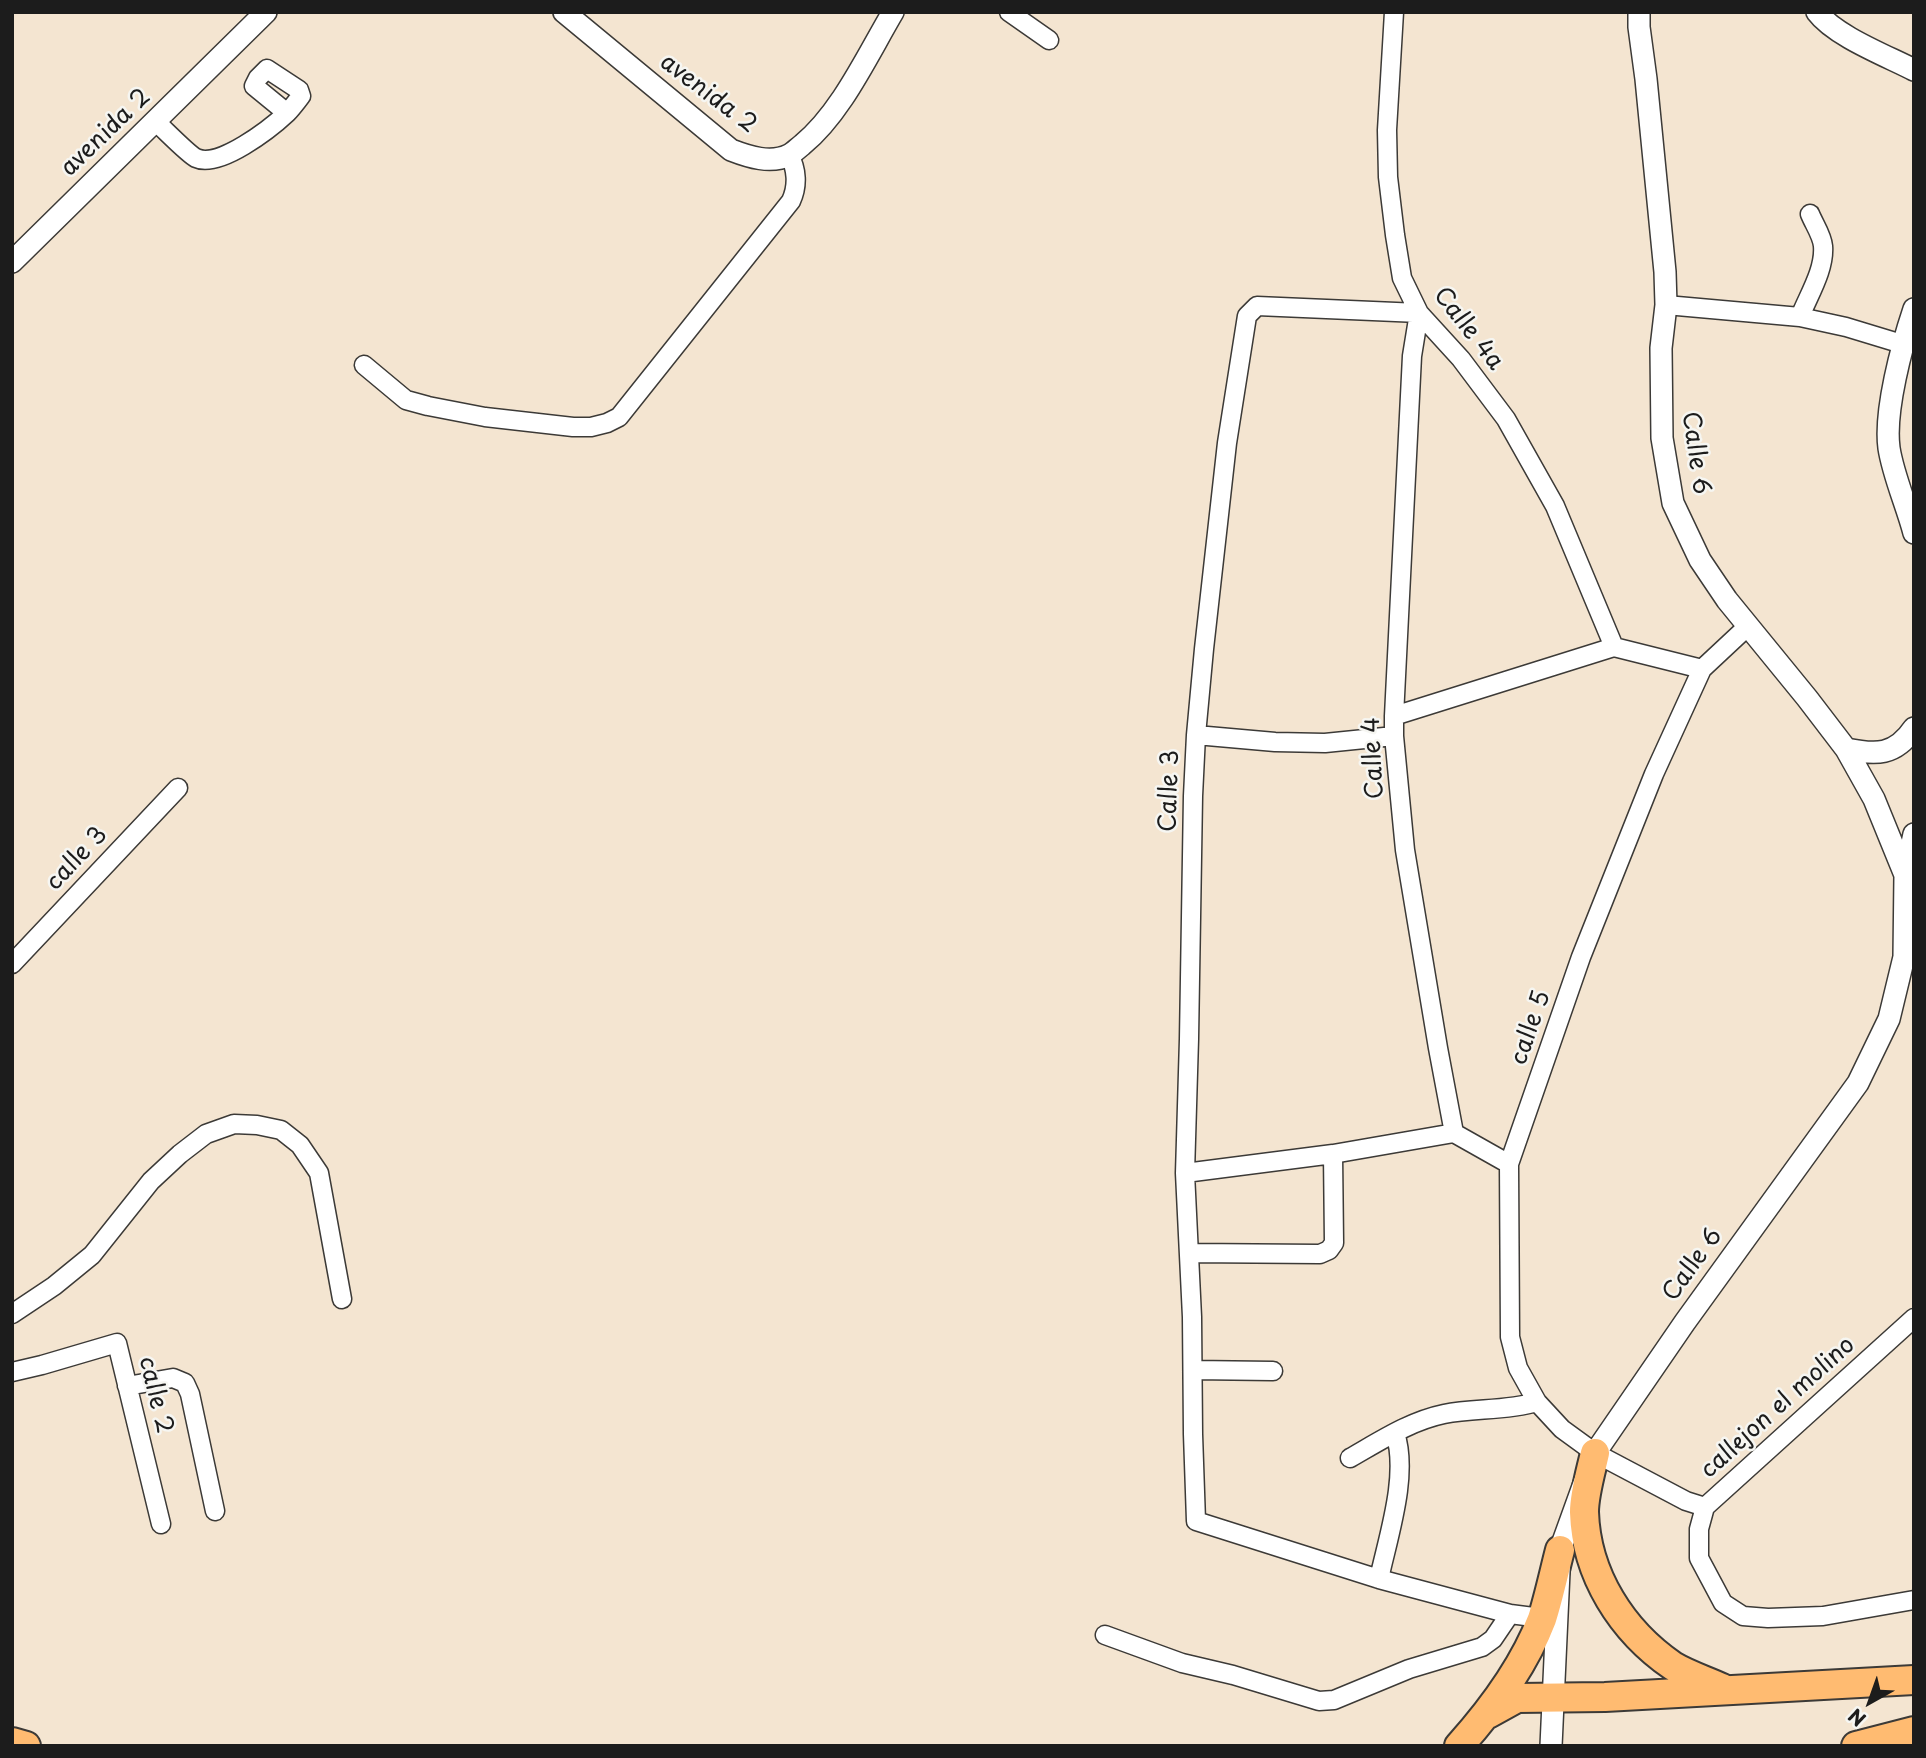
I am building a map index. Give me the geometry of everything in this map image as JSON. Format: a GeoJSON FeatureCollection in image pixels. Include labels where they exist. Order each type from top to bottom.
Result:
{"type":"FeatureCollection","features":[{"type":"Feature","properties":{"kind":"highway"},"geometry":{"type":"LineString","coordinates":[[1595,1453],[1584,1511],[1590,1550],[1602,1588],[1628,1628],[1674,1666],[1728,1691]]}},
{"type":"Feature","properties":{"kind":"highway"},"geometry":{"type":"LineString","coordinates":[[1459,1746],[1488,1714],[1549,1619],[1560,1550]]}},
{"type":"Feature","properties":{"kind":"highway"},"geometry":{"type":"LineString","coordinates":[[1488,1714],[1517,1698],[1605,1697],[1914,1681]]}},
{"type":"Feature","properties":{"kind":"highway"},"geometry":{"type":"LineString","coordinates":[[1856,1746],[1914,1731]]}},
{"type":"Feature","properties":{"kind":"highway"},"geometry":{"type":"LineString","coordinates":[[12,1742],[26,1746]]}},
{"type":"Feature","properties":{"kind":"street","name":"avenida 2"},"geometry":{"type":"LineString","coordinates":[[12,262],[266,12]]}},
{"type":"Feature","properties":{"kind":"street","name":"avenida 2"},"geometry":{"type":"LineString","coordinates":[[564,12],[731,150],[762,158],[774,159],[789,155]]}},
{"type":"Feature","properties":{"kind":"street"},"geometry":{"type":"LineString","coordinates":[[364,365],[406,400],[428,406],[485,417],[573,427],[599,425],[619,417],[750,256],[791,201],[795,193],[796,167],[789,155],[831,116],[893,12]]}},
{"type":"Feature","properties":{"kind":"street"},"geometry":{"type":"LineString","coordinates":[[1009,12],[1049,40]]}},
{"type":"Feature","properties":{"kind":"street","name":"Calle 4a"},"geometry":{"type":"LineString","coordinates":[[1394,12],[1387,130],[1388,177],[1402,278],[1419,313],[1461,359],[1506,419],[1555,506],[1614,647]]}},
{"type":"Feature","properties":{"kind":"street","name":"Calle 6"},"geometry":{"type":"LineString","coordinates":[[1639,12],[1663,244],[1666,305],[1661,348],[1662,438],[1673,503],[1700,560],[1747,627],[1846,749],[1874,799],[1905,875]]}},
{"type":"Feature","properties":{"kind":"street"},"geometry":{"type":"LineString","coordinates":[[1817,12],[1823,20],[1857,41],[1914,70]]}},
{"type":"Feature","properties":{"kind":"street"},"geometry":{"type":"LineString","coordinates":[[155,121],[197,159],[210,160],[250,142],[287,113]]}},
{"type":"Feature","properties":{"kind":"street"},"geometry":{"type":"LineString","coordinates":[[1800,317],[1819,269],[1823,248],[1810,214]]}},
{"type":"Feature","properties":{"kind":"street"},"geometry":{"type":"LineString","coordinates":[[1666,305],[1800,317],[1846,327],[1902,344]]}},
{"type":"Feature","properties":{"kind":"street","name":"Calle 3"},"geometry":{"type":"LineString","coordinates":[[1379,1579],[1196,1521],[1185,1173],[1193,796],[1205,635],[1227,443],[1247,316],[1257,306],[1419,313]]}},
{"type":"Feature","properties":{"kind":"street"},"geometry":{"type":"LineString","coordinates":[[1914,309],[1902,344],[1888,429],[1889,449],[1914,533]]}},
{"type":"Feature","properties":{"kind":"street","name":"Calle 4"},"geometry":{"type":"LineString","coordinates":[[1419,313],[1412,356],[1394,737],[1405,850],[1454,1133]]}},
{"type":"Feature","properties":{"kind":"street","name":"calle 5"},"geometry":{"type":"LineString","coordinates":[[1595,1453],[1563,1429],[1537,1402],[1518,1368],[1510,1337],[1509,1164],[1581,957],[1654,774],[1702,669],[1747,627]]}},
{"type":"Feature","properties":{"kind":"street"},"geometry":{"type":"LineString","coordinates":[[1394,716],[1614,647],[1702,669]]}},
{"type":"Feature","properties":{"kind":"street"},"geometry":{"type":"LineString","coordinates":[[1846,749],[1877,754],[1892,749],[1907,738],[1914,728]]}},
{"type":"Feature","properties":{"kind":"street"},"geometry":{"type":"LineString","coordinates":[[1196,735],[1325,743],[1394,737]]}},
{"type":"Feature","properties":{"kind":"street","name":"calle 3"},"geometry":{"type":"LineString","coordinates":[[12,964],[178,788]]}},
{"type":"Feature","properties":{"kind":"street","name":"Calle 6"},"geometry":{"type":"LineString","coordinates":[[1560,1550],[1595,1453],[1685,1322],[1858,1083],[1889,1020],[1904,957],[1905,875],[1914,834]]}},
{"type":"Feature","properties":{"kind":"street"},"geometry":{"type":"LineString","coordinates":[[12,1314],[54,1286],[92,1255],[151,1181],[180,1154],[206,1134],[234,1124],[281,1130],[300,1145],[319,1173],[342,1299]]}},
{"type":"Feature","properties":{"kind":"street"},"geometry":{"type":"LineString","coordinates":[[1185,1173],[1333,1154],[1454,1133],[1509,1164]]}},
{"type":"Feature","properties":{"kind":"street"},"geometry":{"type":"LineString","coordinates":[[1189,1253],[1320,1254],[1329,1250],[1334,1243],[1333,1154]]}},
{"type":"Feature","properties":{"kind":"street","name":"callejon el molino"},"geometry":{"type":"LineString","coordinates":[[1595,1453],[1685,1501],[1705,1507],[1914,1318]]}},
{"type":"Feature","properties":{"kind":"street","name":"calle 2"},"geometry":{"type":"LineString","coordinates":[[12,1372],[117,1343],[161,1524]]}},
{"type":"Feature","properties":{"kind":"street"},"geometry":{"type":"LineString","coordinates":[[1192,1370],[1273,1371]]}},
{"type":"Feature","properties":{"kind":"street"},"geometry":{"type":"LineString","coordinates":[[127,1387],[173,1378],[185,1383],[190,1394],[215,1511]]}},
{"type":"Feature","properties":{"kind":"street"},"geometry":{"type":"LineString","coordinates":[[1350,1458],[1418,1422],[1445,1414],[1517,1408],[1537,1402]]}},
{"type":"Feature","properties":{"kind":"street"},"geometry":{"type":"LineString","coordinates":[[1395,1433],[1399,1455],[1397,1495],[1379,1579],[1510,1614],[1549,1619],[1554,1698],[1551,1746]]}},
{"type":"Feature","properties":{"kind":"street"},"geometry":{"type":"LineString","coordinates":[[1705,1507],[1699,1529],[1699,1558],[1723,1603],[1743,1616],[1823,1616],[1914,1600]]}},
{"type":"Feature","properties":{"kind":"street"},"geometry":{"type":"LineString","coordinates":[[1105,1635],[1182,1663],[1319,1701],[1334,1700],[1409,1669],[1482,1647],[1499,1632],[1510,1614]]}}]}
